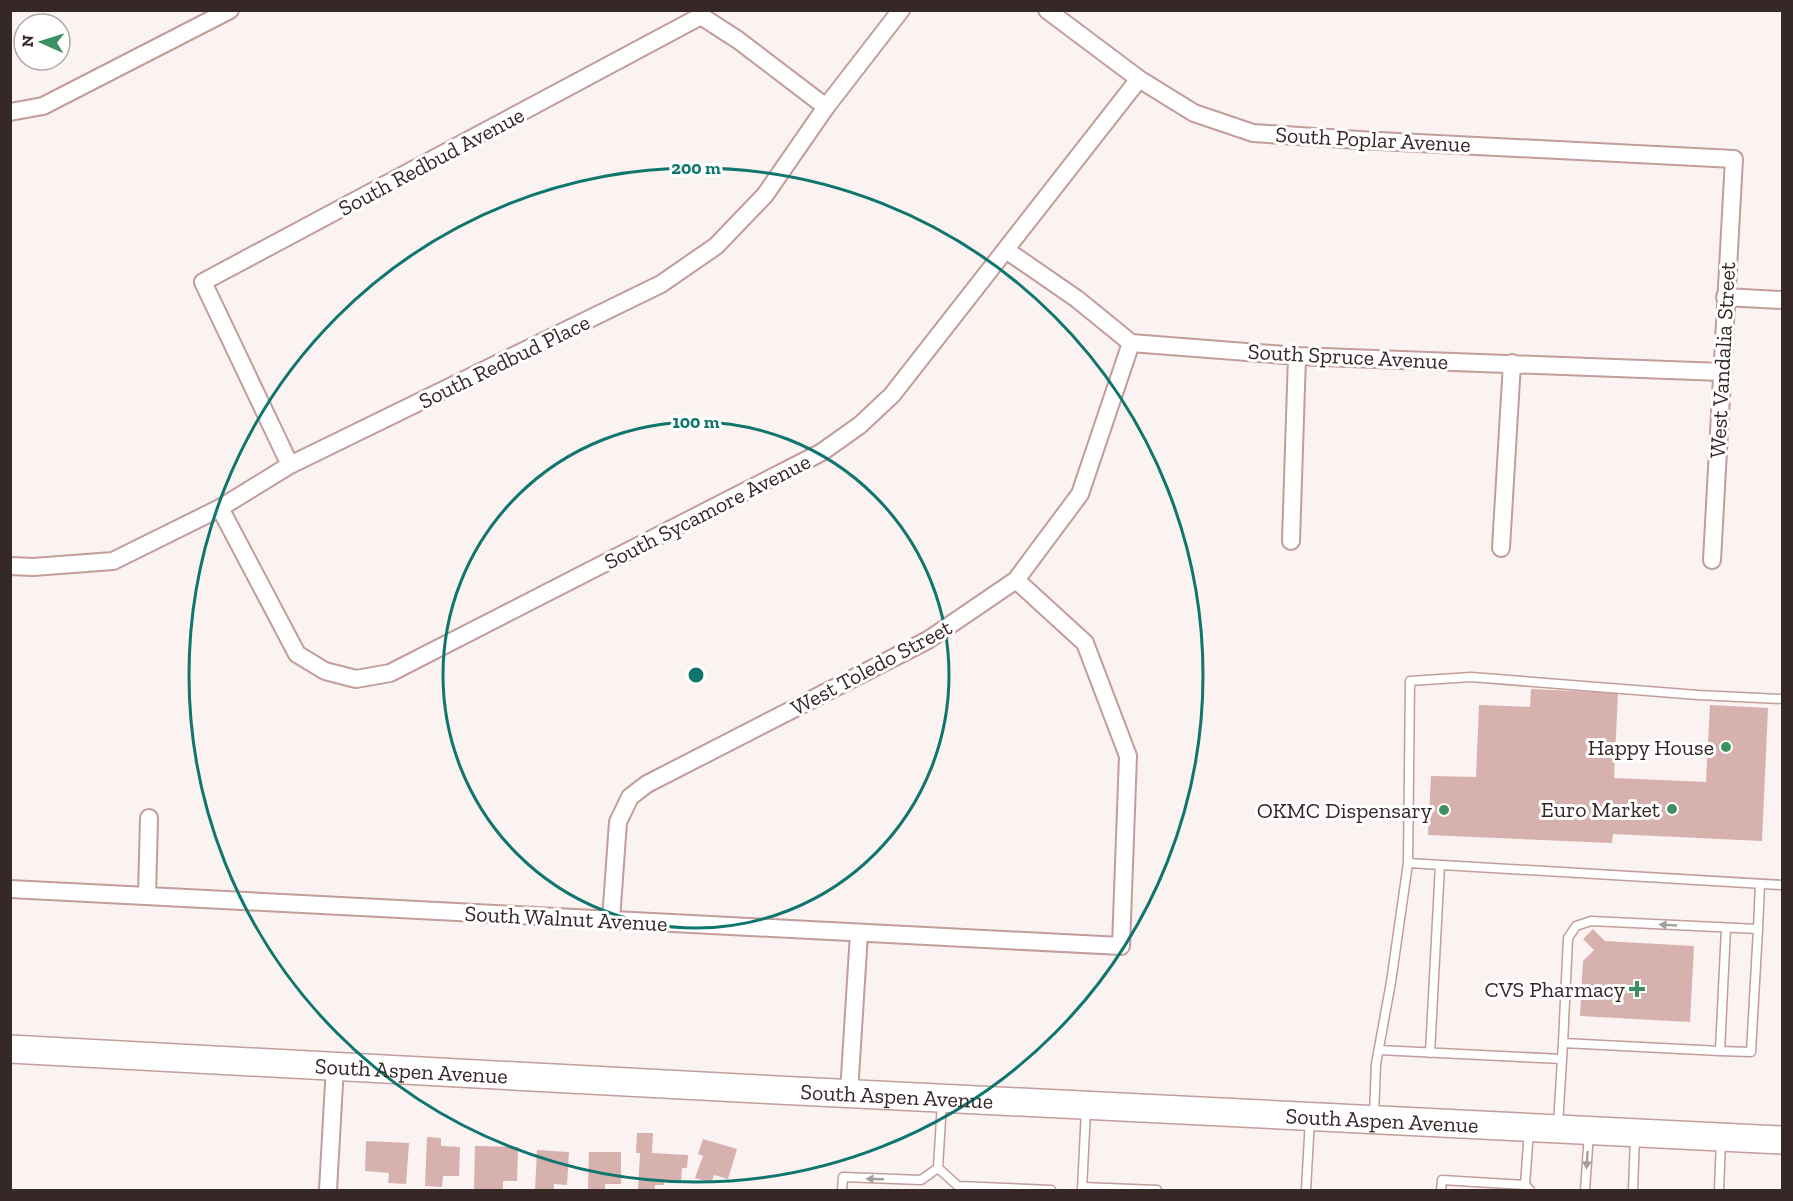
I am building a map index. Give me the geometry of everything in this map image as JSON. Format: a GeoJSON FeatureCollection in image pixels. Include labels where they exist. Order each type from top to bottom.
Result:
{"type":"FeatureCollection","features":[{"type":"Feature","properties":{"kind":"main road","name":"South Aspen Avenue"},"geometry":{"type":"LineString","coordinates":[[10,1049],[1782,1140]]}},
{"type":"Feature","properties":{"kind":"street"},"geometry":{"type":"LineString","coordinates":[[10,112],[43,106],[230,10]]}},
{"type":"Feature","properties":{"kind":"street","name":"South Redbud Place"},"geometry":{"type":"LineString","coordinates":[[10,566],[33,567],[113,561],[220,508],[290,465],[661,284],[716,246],[765,195],[826,108],[901,10]]}},
{"type":"Feature","properties":{"kind":"street","name":"South Poplar Avenue"},"geometry":{"type":"LineString","coordinates":[[1047,10],[1138,79],[1194,113],[1253,133],[1734,159]]}},
{"type":"Feature","properties":{"kind":"street","name":"South Redbud Avenue"},"geometry":{"type":"LineString","coordinates":[[290,465],[203,282],[701,16],[738,40],[826,108]]}},
{"type":"Feature","properties":{"kind":"street","name":"South Sycamore Avenue"},"geometry":{"type":"LineString","coordinates":[[220,508],[297,654],[325,671],[356,679],[390,673],[822,452],[860,425],[892,395],[1138,79]]}},
{"type":"Feature","properties":{"kind":"street","name":"West Vandalia Street"},"geometry":{"type":"LineString","coordinates":[[1712,560],[1734,159]]}},
{"type":"Feature","properties":{"kind":"street"},"geometry":{"type":"LineString","coordinates":[[1006,250],[1077,299],[1131,343]]}},
{"type":"Feature","properties":{"kind":"street"},"geometry":{"type":"LineString","coordinates":[[1725,297],[1782,300]]}},
{"type":"Feature","properties":{"kind":"street","name":"South Spruce Avenue"},"geometry":{"type":"LineString","coordinates":[[1131,343],[1297,356],[1721,372]]}},
{"type":"Feature","properties":{"kind":"street","name":"West Toledo Street"},"geometry":{"type":"LineString","coordinates":[[611,920],[618,822],[630,797],[647,784],[928,640],[1016,580],[1080,494],[1131,343]]}},
{"type":"Feature","properties":{"kind":"street"},"geometry":{"type":"LineString","coordinates":[[1291,541],[1297,356]]}},
{"type":"Feature","properties":{"kind":"street"},"geometry":{"type":"LineString","coordinates":[[1501,548],[1512,363]]}},
{"type":"Feature","properties":{"kind":"street","name":"South Walnut Avenue"},"geometry":{"type":"LineString","coordinates":[[10,889],[1121,946],[1128,756],[1084,643],[1016,580]]}},
{"type":"Feature","properties":{"kind":"street"},"geometry":{"type":"LineString","coordinates":[[147,896],[149,818]]}},
{"type":"Feature","properties":{"kind":"street"},"geometry":{"type":"LineString","coordinates":[[849,1093],[859,933]]}},
{"type":"Feature","properties":{"kind":"street"},"geometry":{"type":"LineString","coordinates":[[328,1191],[336,1066]]}},
{"type":"Feature","properties":{"kind":"lane"},"geometry":{"type":"LineString","coordinates":[[1374,1119],[1376,1064],[1391,982],[1408,862],[1410,681],[1471,678],[1782,699]]}},
{"type":"Feature","properties":{"kind":"lane"},"geometry":{"type":"LineString","coordinates":[[1408,862],[1782,885]]}},
{"type":"Feature","properties":{"kind":"lane"},"geometry":{"type":"LineString","coordinates":[[1430,1053],[1440,865]]}},
{"type":"Feature","properties":{"kind":"lane"},"geometry":{"type":"LineString","coordinates":[[1563,1043],[1751,1052],[1761,884]]}},
{"type":"Feature","properties":{"kind":"lane"},"geometry":{"type":"LineString","coordinates":[[1558,1128],[1568,938],[1576,926],[1591,921],[1758,929]]}},
{"type":"Feature","properties":{"kind":"lane"},"geometry":{"type":"LineString","coordinates":[[1720,1052],[1726,928]]}},
{"type":"Feature","properties":{"kind":"lane"},"geometry":{"type":"LineString","coordinates":[[1379,1050],[1562,1059]]}},
{"type":"Feature","properties":{"kind":"lane"},"geometry":{"type":"LineString","coordinates":[[938,1168],[942,1098]]}},
{"type":"Feature","properties":{"kind":"lane"},"geometry":{"type":"LineString","coordinates":[[1087,1105],[1082,1189],[1157,1191]]}},
{"type":"Feature","properties":{"kind":"lane"},"geometry":{"type":"LineString","coordinates":[[1306,1191],[1310,1115]]}},
{"type":"Feature","properties":{"kind":"lane"},"geometry":{"type":"LineString","coordinates":[[1441,1191],[1442,1180],[1487,1187],[1527,1188],[1529,1126]]}},
{"type":"Feature","properties":{"kind":"lane"},"geometry":{"type":"LineString","coordinates":[[1585,1191],[1589,1130]]}},
{"type":"Feature","properties":{"kind":"lane"},"geometry":{"type":"LineString","coordinates":[[1633,1191],[1636,1132]]}},
{"type":"Feature","properties":{"kind":"lane"},"geometry":{"type":"LineString","coordinates":[[1719,1191],[1721,1136]]}},
{"type":"Feature","properties":{"kind":"lane"},"geometry":{"type":"LineString","coordinates":[[842,1191],[843,1177],[921,1180],[938,1168]]}},
{"type":"Feature","properties":{"kind":"lane"},"geometry":{"type":"LineString","coordinates":[[938,1168],[958,1186],[1051,1190]]}},
{"type":"Feature","properties":{"kind":"building"},"geometry":{"type":"Polygon","coordinates":[[[1531,689],[1618,693],[1614,778],[1706,782],[1710,705],[1768,708],[1762,841],[1613,834],[1612,843],[1428,835],[1431,776],[1476,777],[1479,705],[1530,707],[1531,689]]]}},
{"type":"Feature","properties":{"kind":"building","name":"CVS Pharmacy"},"geometry":{"type":"Polygon","coordinates":[[[1593,929],[1605,941],[1694,946],[1690,1022],[1580,1016],[1583,961],[1594,950],[1583,939],[1593,929]]]}},
{"type":"Feature","properties":{"kind":"building"},"geometry":{"type":"Polygon","coordinates":[[[637,1133],[653,1133],[652,1153],[688,1155],[687,1168],[682,1168],[681,1183],[664,1182],[664,1185],[655,1185],[655,1190],[638,1190],[640,1153],[636,1153],[637,1133]]]}},
{"type":"Feature","properties":{"kind":"building"},"geometry":{"type":"Polygon","coordinates":[[[427,1137],[441,1138],[441,1146],[460,1147],[459,1176],[443,1176],[442,1187],[425,1186],[427,1137]]]}},
{"type":"Feature","properties":{"kind":"building"},"geometry":{"type":"Polygon","coordinates":[[[703,1139],[737,1149],[728,1179],[714,1175],[711,1183],[695,1178],[703,1156],[698,1154],[703,1139]]]}},
{"type":"Feature","properties":{"kind":"building"},"geometry":{"type":"Polygon","coordinates":[[[366,1141],[409,1143],[406,1184],[388,1183],[389,1173],[365,1171],[366,1141]]]}},
{"type":"Feature","properties":{"kind":"building"},"geometry":{"type":"Polygon","coordinates":[[[475,1146],[518,1147],[517,1181],[503,1181],[503,1190],[474,1189],[475,1146]]]}},
{"type":"Feature","properties":{"kind":"building"},"geometry":{"type":"Polygon","coordinates":[[[537,1150],[569,1152],[567,1185],[554,1184],[554,1190],[535,1190],[537,1150]]]}},
{"type":"Feature","properties":{"kind":"building"},"geometry":{"type":"Polygon","coordinates":[[[589,1152],[621,1152],[621,1184],[605,1184],[605,1190],[588,1190],[589,1152]]]}},
{"type":"Feature","properties":{"kind":"place","name":"Happy House"},"geometry":{"type":"Point","coordinates":[1726,747]}},
{"type":"Feature","properties":{"kind":"place","name":"Euro Market"},"geometry":{"type":"Point","coordinates":[1672,809]}},
{"type":"Feature","properties":{"kind":"place","name":"OKMC Dispensary"},"geometry":{"type":"Point","coordinates":[1444,810]}},
{"type":"Feature","properties":{"kind":"place","name":"CVS Pharmacy"},"geometry":{"type":"Point","coordinates":[1637,989]}}]}
